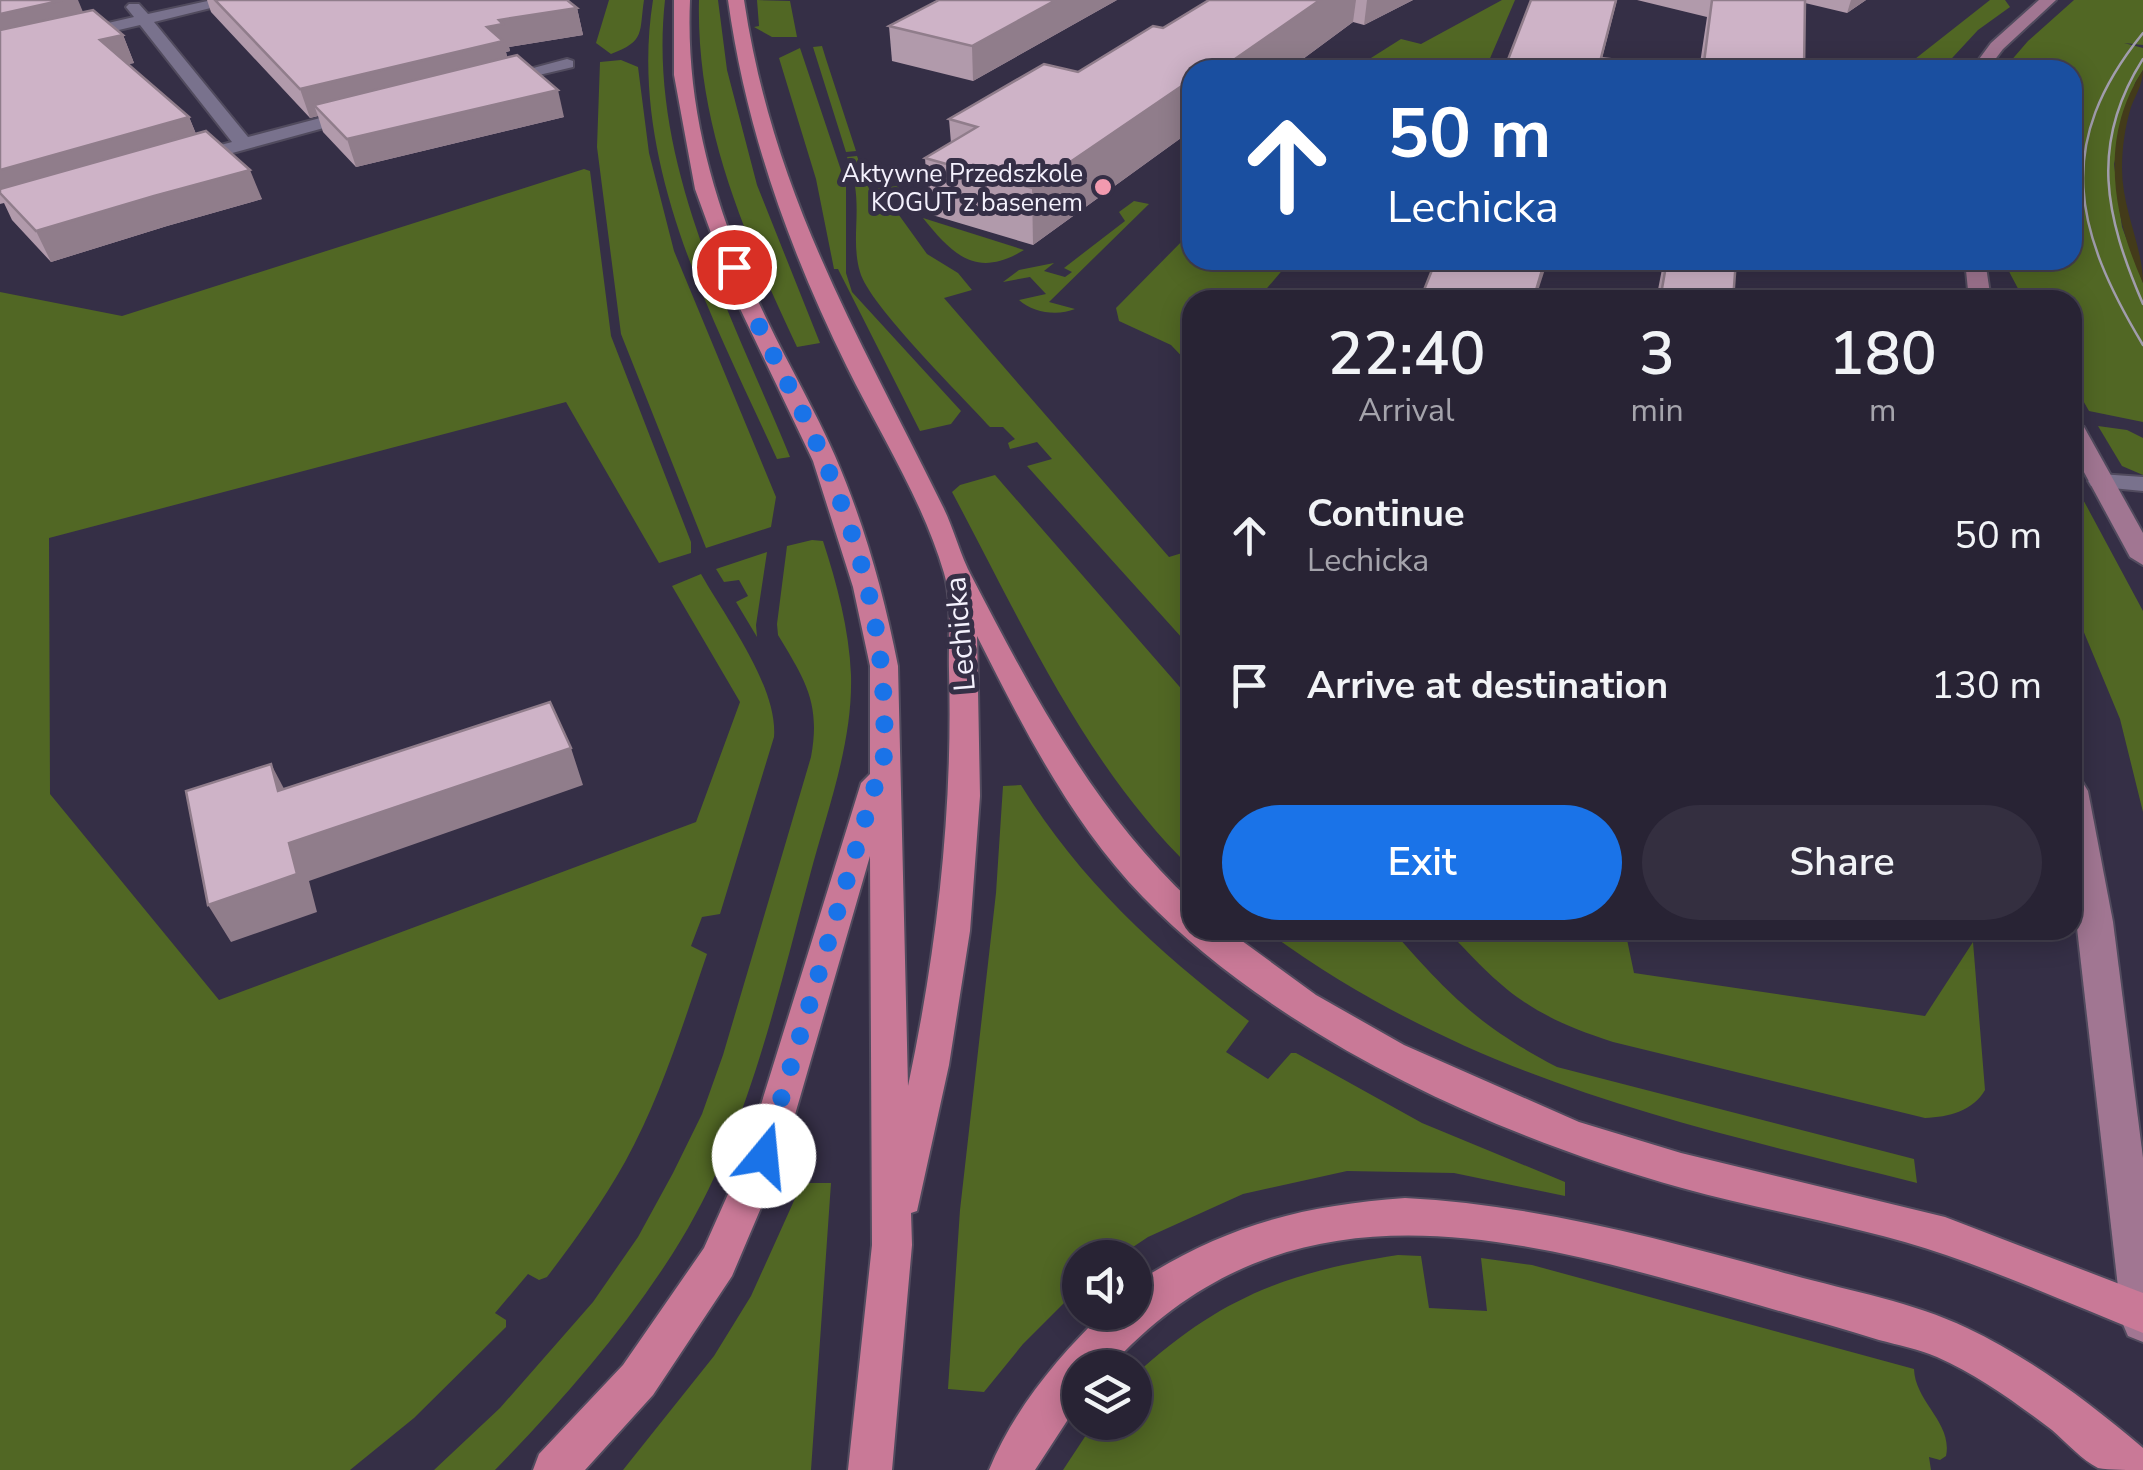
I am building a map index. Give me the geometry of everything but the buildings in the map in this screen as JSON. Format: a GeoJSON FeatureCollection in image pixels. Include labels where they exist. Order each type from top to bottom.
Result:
{"type":"FeatureCollection","features":[{"type":"Feature","properties":{"kind":"main road","name":"Lechicka"},"geometry":{"type":"LineString","coordinates":[[682,0],[680,40],[686,106],[714,214],[743,293],[824,458],[871,590],[884,666],[892,1245],[870,1470]]}},
{"type":"Feature","properties":{"kind":"main road","name":"Lechicka"},"geometry":{"type":"LineString","coordinates":[[736,0],[752,100],[782,198],[830,310],[918,483],[958,572],[967,765],[959,886],[937,1050],[892,1245]]}},
{"type":"Feature","properties":{"kind":"main road"},"geometry":{"type":"LineString","coordinates":[[958,572],[1055,756],[1123,855],[1182,912]]}},
{"type":"Feature","properties":{"kind":"main road"},"geometry":{"type":"LineString","coordinates":[[555,1470],[638,1380],[718,1262],[764,1156],[884,756]]}},
{"type":"Feature","properties":{"kind":"main road"},"geometry":{"type":"LineString","coordinates":[[1215,940],[1303,1005],[1391,1056],[1476,1097],[1574,1137],[1681,1170],[1945,1236],[2142,1316]]}},
{"type":"Feature","properties":{"kind":"main road"},"geometry":{"type":"LineString","coordinates":[[1152,1295],[1237,1246],[1315,1225],[1384,1214],[1443,1216],[1534,1228],[1635,1251],[1946,1340],[2062,1408],[2134,1470]]}},
{"type":"Feature","properties":{"kind":"main road"},"geometry":{"type":"LineString","coordinates":[[1011,1470],[1025,1442],[1082,1362],[1115,1330]]}},
{"type":"Feature","properties":{"kind":"street"},"geometry":{"type":"LineString","coordinates":[[129,0],[243,142]]}},
{"type":"Feature","properties":{"kind":"street"},"geometry":{"type":"LineString","coordinates":[[0,53],[234,0]]}},
{"type":"Feature","properties":{"kind":"street"},"geometry":{"type":"LineString","coordinates":[[1986,60],[2048,0]]}},
{"type":"Feature","properties":{"kind":"street"},"geometry":{"type":"LineString","coordinates":[[476,85],[567,64]]}},
{"type":"Feature","properties":{"kind":"street"},"geometry":{"type":"LineString","coordinates":[[167,165],[385,106]]}},
{"type":"Feature","properties":{"kind":"street"},"geometry":{"type":"LineString","coordinates":[[2082,446],[2143,557]]}},
{"type":"Feature","properties":{"kind":"street"},"geometry":{"type":"LineString","coordinates":[[2100,481],[2143,484]]}},
{"type":"Feature","properties":{"kind":"street"},"geometry":{"type":"LineString","coordinates":[[2082,846],[2096,922],[2142,1316]]}},
{"type":"Feature","properties":{"kind":"green space"},"geometry":{"type":"Polygon","coordinates":[[[609,0],[644,0],[636,40],[611,54],[596,43],[609,0]]]}},
{"type":"Feature","properties":{"kind":"green space"},"geometry":{"type":"Polygon","coordinates":[[[653,0],[665,0],[663,60],[681,178],[720,291],[790,457],[777,459],[727,351],[681,237],[652,120],[648,60],[653,0]]]}},
{"type":"Feature","properties":{"kind":"green space"},"geometry":{"type":"Polygon","coordinates":[[[699,0],[718,0],[727,70],[757,185],[820,343],[797,347],[742,222],[715,136],[706,92],[699,0]]]}},
{"type":"Feature","properties":{"kind":"green space"},"geometry":{"type":"Polygon","coordinates":[[[757,0],[790,1],[797,37],[772,37],[754,27],[759,26],[757,0]]]}},
{"type":"Feature","properties":{"kind":"green space"},"geometry":{"type":"Polygon","coordinates":[[[1502,0],[1515,0],[1489,60],[1368,60],[1401,39],[1421,44],[1502,0]]]}},
{"type":"Feature","properties":{"kind":"green space"},"geometry":{"type":"Polygon","coordinates":[[[1990,0],[2005,0],[2010,7],[1978,30],[1950,60],[1914,60],[1990,0]]]}},
{"type":"Feature","properties":{"kind":"green space"},"geometry":{"type":"Polygon","coordinates":[[[2074,0],[2143,0],[2143,45],[2124,43],[2143,48],[2143,70],[2135,83],[2114,164],[2122,227],[2143,283],[2143,422],[2089,411],[2082,399],[2082,290],[2019,290],[2008,270],[2082,270],[2082,60],[2012,60],[2074,0]]]}},
{"type":"Feature","properties":{"kind":"green space"},"geometry":{"type":"Polygon","coordinates":[[[822,46],[856,151],[846,152],[813,47],[822,46]]]}},
{"type":"Feature","properties":{"kind":"green space"},"geometry":{"type":"Polygon","coordinates":[[[800,48],[846,185],[846,273],[852,292],[961,411],[951,424],[920,431],[838,269],[834,269],[816,179],[779,58],[800,48]]]}},
{"type":"Feature","properties":{"kind":"green space"},"geometry":{"type":"Polygon","coordinates":[[[621,60],[638,67],[649,153],[674,251],[776,497],[771,527],[706,548],[621,334],[597,147],[600,62],[621,60]]]}},
{"type":"Feature","properties":{"kind":"green space"},"geometry":{"type":"Polygon","coordinates":[[[857,156],[869,189],[898,186],[900,191],[891,204],[927,254],[958,273],[972,290],[944,298],[1169,557],[1182,553],[1182,638],[1027,466],[1052,459],[1037,442],[1010,449],[1008,443],[1015,439],[1003,427],[990,427],[880,306],[860,272],[856,189],[847,157],[857,156]]]}},
{"type":"Feature","properties":{"kind":"green space"},"geometry":{"type":"Polygon","coordinates":[[[584,169],[590,171],[611,336],[691,542],[691,553],[659,563],[566,402],[49,538],[50,794],[219,1000],[696,822],[740,702],[672,586],[701,574],[759,675],[773,717],[774,737],[720,914],[702,917],[691,946],[707,954],[650,1112],[607,1192],[547,1277],[539,1280],[528,1274],[495,1313],[506,1320],[506,1327],[414,1418],[350,1470],[0,1470],[0,292],[122,316],[584,169]]]}},
{"type":"Feature","properties":{"kind":"green space"},"geometry":{"type":"Polygon","coordinates":[[[1134,201],[1149,204],[1049,302],[1075,309],[1054,313],[1031,308],[1019,300],[1046,294],[1030,277],[1003,282],[1019,270],[1054,263],[1044,271],[1065,277],[1072,272],[1064,268],[1125,221],[1119,212],[1134,201]]]}},
{"type":"Feature","properties":{"kind":"green space"},"geometry":{"type":"Polygon","coordinates":[[[923,218],[1024,250],[992,262],[967,259],[945,243],[923,218]]]}},
{"type":"Feature","properties":{"kind":"green space"},"geometry":{"type":"Polygon","coordinates":[[[1182,241],[1182,270],[1282,270],[1266,290],[1182,290],[1182,357],[1171,345],[1119,321],[1116,308],[1182,241]]]}},
{"type":"Feature","properties":{"kind":"green space"},"geometry":{"type":"Polygon","coordinates":[[[2098,426],[2127,430],[2143,438],[2143,475],[2122,466],[2098,426]]]}},
{"type":"Feature","properties":{"kind":"green space"},"geometry":{"type":"Polygon","coordinates":[[[995,475],[1182,690],[1182,858],[1119,784],[1058,690],[952,492],[960,485],[995,475]]]}},
{"type":"Feature","properties":{"kind":"green space"},"geometry":{"type":"Polygon","coordinates":[[[2082,498],[2143,611],[2143,812],[2120,719],[2082,628],[2082,498]]]}},
{"type":"Feature","properties":{"kind":"green space"},"geometry":{"type":"Polygon","coordinates":[[[823,541],[845,624],[851,675],[848,726],[771,1021],[720,1164],[673,1253],[633,1311],[520,1444],[495,1470],[434,1470],[500,1408],[593,1302],[638,1237],[702,1114],[811,757],[812,707],[803,679],[778,635],[777,624],[787,546],[823,541]]]}},
{"type":"Feature","properties":{"kind":"green space"},"geometry":{"type":"Polygon","coordinates":[[[767,552],[757,637],[736,602],[748,596],[739,580],[724,582],[716,569],[767,552]]]}},
{"type":"Feature","properties":{"kind":"green space"},"geometry":{"type":"Polygon","coordinates":[[[1021,785],[1069,853],[1124,914],[1249,1021],[1226,1052],[1268,1079],[1291,1053],[1296,1053],[1422,1123],[1565,1182],[1565,1196],[1454,1173],[1347,1171],[1243,1194],[1144,1240],[1062,1240],[1062,1305],[1023,1344],[984,1392],[948,1389],[960,1210],[996,893],[1003,786],[1021,785]]]}},
{"type":"Feature","properties":{"kind":"green space"},"geometry":{"type":"Polygon","coordinates":[[[1280,940],[1401,940],[1467,1008],[1507,1038],[1557,1067],[1914,1159],[1917,1183],[1742,1139],[1578,1090],[1420,1025],[1343,982],[1280,940]]]}},
{"type":"Feature","properties":{"kind":"green space"},"geometry":{"type":"Polygon","coordinates":[[[1457,940],[1627,940],[1634,973],[1925,1016],[1973,942],[1985,1090],[1960,1112],[1925,1118],[1613,1042],[1539,1011],[1486,970],[1457,940]]]}},
{"type":"Feature","properties":{"kind":"green space"},"geometry":{"type":"Polygon","coordinates":[[[802,1183],[831,1183],[811,1470],[623,1470],[714,1356],[751,1296],[802,1183]]]}},
{"type":"Feature","properties":{"kind":"green space"},"geometry":{"type":"Polygon","coordinates":[[[1398,1255],[1421,1256],[1429,1308],[1487,1311],[1481,1258],[1532,1265],[1914,1369],[1920,1392],[1944,1433],[1946,1456],[1940,1460],[1929,1457],[1931,1470],[1063,1470],[1083,1440],[1152,1440],[1152,1360],[1196,1326],[1256,1292],[1358,1262],[1398,1255]]]}},
{"type":"Feature","properties":{"kind":"sand"},"geometry":{"type":"Polygon","coordinates":[[[2143,70],[2127,122],[2122,168],[2143,283],[2118,203],[2115,149],[2129,96],[2143,70]]]}},
{"type":"Feature","properties":{"kind":"tram line"},"geometry":{"type":"LineString","coordinates":[[2143,33],[2114,74],[2095,112],[2085,150],[2083,188],[2101,263],[2143,345]]}},
{"type":"Feature","properties":{"kind":"tram line"},"geometry":{"type":"LineString","coordinates":[[2143,59],[2115,121],[2108,180],[2119,241],[2143,304]]}},
{"type":"Feature","properties":{"kind":"place","name":"Aktywne Przedszkole KOGUT z basenem"},"geometry":{"type":"Point","coordinates":[1103,187]}},
{"type":"Feature","properties":{"kind":"route"},"geometry":{"type":"LineString","coordinates":[[734,267],[824,458],[848,520],[871,590],[886,704],[884,756],[764,1156]]}}]}
